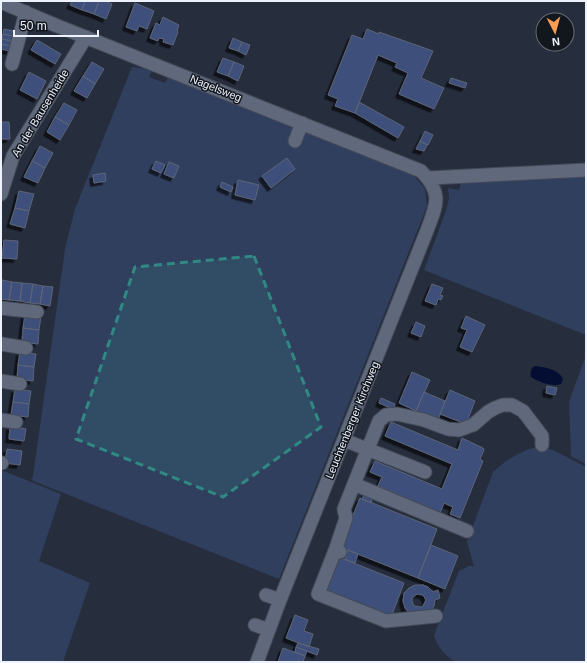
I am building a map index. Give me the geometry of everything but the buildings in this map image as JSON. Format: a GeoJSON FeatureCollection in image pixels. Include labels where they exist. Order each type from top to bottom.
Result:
{"type":"FeatureCollection","features":[{"type":"Feature","properties":{"kind":"street","name":"Nagelsweg"},"geometry":{"type":"LineString","coordinates":[[1,2],[421,171],[429,178]]}},
{"type":"Feature","properties":{"kind":"street"},"geometry":{"type":"LineString","coordinates":[[12,64],[26,12]]}},
{"type":"Feature","properties":{"kind":"street","name":"An der Bausenheide"},"geometry":{"type":"LineString","coordinates":[[1,194],[7,156],[86,37]]}},
{"type":"Feature","properties":{"kind":"street"},"geometry":{"type":"LineString","coordinates":[[295,141],[302,123]]}},
{"type":"Feature","properties":{"kind":"street"},"geometry":{"type":"LineString","coordinates":[[429,178],[586,170]]}},
{"type":"Feature","properties":{"kind":"street","name":"Leuchtenberger Kirchweg"},"geometry":{"type":"LineString","coordinates":[[257,662],[280,600],[436,207],[436,190],[429,178]]}},
{"type":"Feature","properties":{"kind":"street"},"geometry":{"type":"LineString","coordinates":[[1,308],[38,312]]}},
{"type":"Feature","properties":{"kind":"street"},"geometry":{"type":"LineString","coordinates":[[1,344],[26,348]]}},
{"type":"Feature","properties":{"kind":"street"},"geometry":{"type":"LineString","coordinates":[[1,381],[20,384]]}},
{"type":"Feature","properties":{"kind":"street"},"geometry":{"type":"LineString","coordinates":[[436,616],[386,621],[318,594],[338,550],[346,518],[344,509],[379,422],[386,415],[397,414],[424,420],[448,429],[459,430],[473,425],[488,412],[502,405],[512,405],[523,411],[542,436],[542,445]]}},
{"type":"Feature","properties":{"kind":"street"},"geometry":{"type":"LineString","coordinates":[[1,420],[16,422]]}},
{"type":"Feature","properties":{"kind":"street"},"geometry":{"type":"LineString","coordinates":[[344,440],[424,472]]}},
{"type":"Feature","properties":{"kind":"street"},"geometry":{"type":"LineString","coordinates":[[354,484],[467,531]]}},
{"type":"Feature","properties":{"kind":"street"},"geometry":{"type":"LineString","coordinates":[[266,595],[280,600]]}},
{"type":"Feature","properties":{"kind":"street"},"geometry":{"type":"LineString","coordinates":[[255,625],[269,630]]}},
{"type":"Feature","properties":{"kind":"highlighted area"},"geometry":{"type":"Polygon","coordinates":[[[254,256],[321,427],[223,497],[76,439],[135,267],[254,256]]]}},
{"type":"Feature","properties":{"kind":"shaded area"},"geometry":{"type":"Polygon","coordinates":[[[132,67],[152,70],[149,77],[165,83],[168,77],[413,175],[425,189],[427,206],[279,579],[31,480],[33,476],[65,249],[75,209],[132,67]]]}},
{"type":"Feature","properties":{"kind":"shaded area"},"geometry":{"type":"Polygon","coordinates":[[[586,172],[586,335],[424,270],[447,208],[449,198],[448,188],[459,190],[462,178],[586,172]]]}},
{"type":"Feature","properties":{"kind":"shaded area"},"geometry":{"type":"Polygon","coordinates":[[[586,355],[586,464],[571,456],[569,402],[586,355]]]}},
{"type":"Feature","properties":{"kind":"shaded area"},"geometry":{"type":"Polygon","coordinates":[[[535,366],[547,368],[558,373],[563,379],[561,384],[546,384],[531,377],[531,371],[535,366]]]}},
{"type":"Feature","properties":{"kind":"shaded area"},"geometry":{"type":"Polygon","coordinates":[[[541,447],[553,450],[586,467],[586,662],[455,662],[442,650],[434,635],[459,571],[469,566],[474,566],[467,542],[493,472],[506,461],[518,454],[529,449],[541,447]]]}},
{"type":"Feature","properties":{"kind":"shaded area"},"geometry":{"type":"Polygon","coordinates":[[[1,470],[61,494],[39,561],[90,583],[63,662],[1,662],[1,470]]]}}]}
